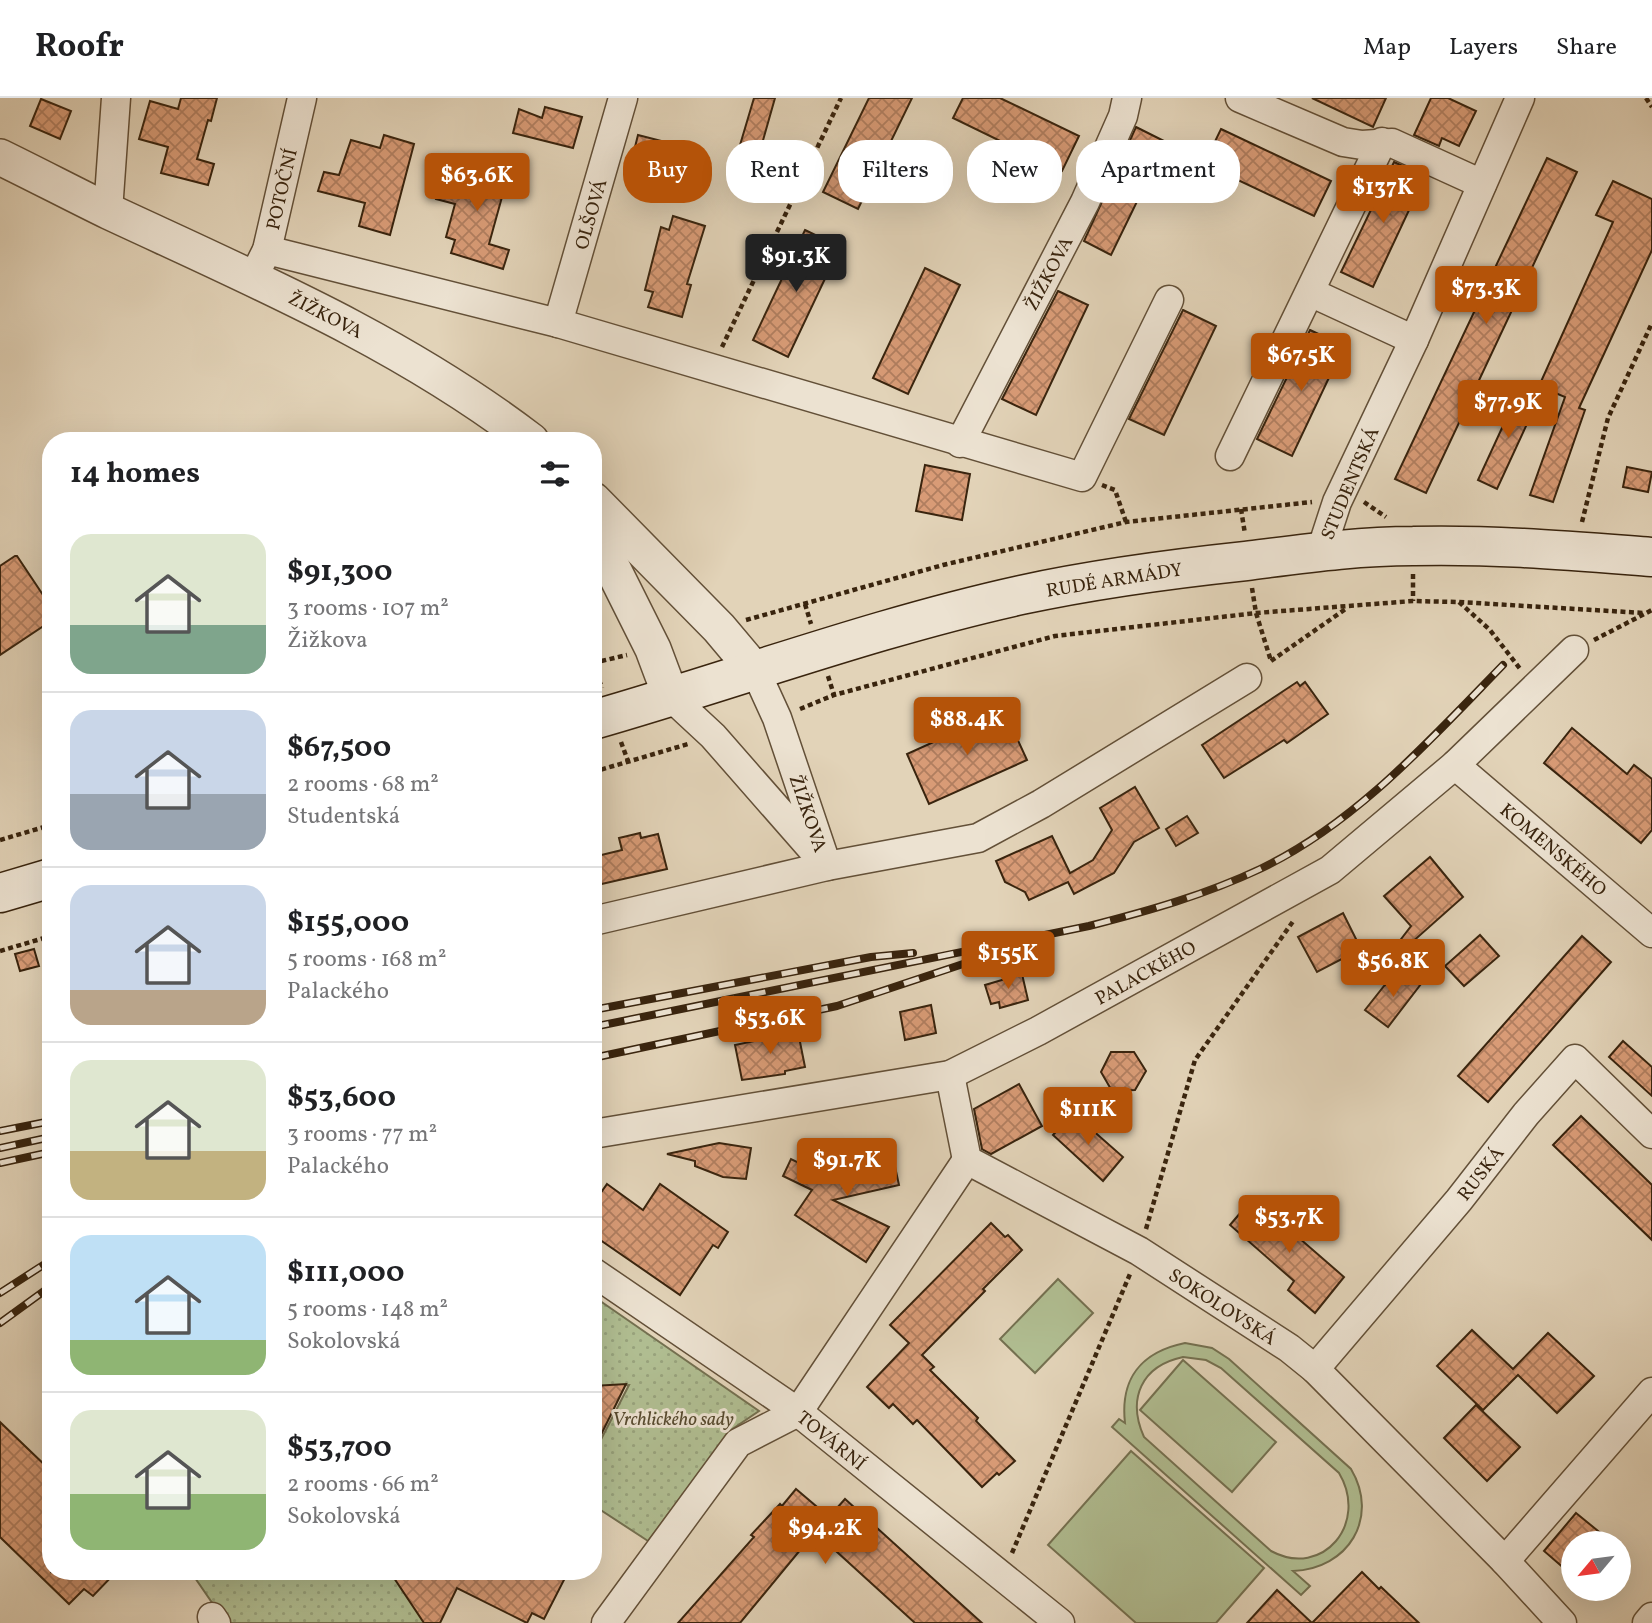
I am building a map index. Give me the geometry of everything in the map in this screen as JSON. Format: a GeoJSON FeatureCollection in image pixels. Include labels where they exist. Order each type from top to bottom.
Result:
{"type":"FeatureCollection","features":[{"type":"Feature","properties":{"kind":"main road","name":"RUDÉ ARMÁDY"},"geometry":{"type":"LineString","coordinates":[[602,717],[756,672],[832,646],[1020,595],[1135,573],[1321,551],[1412,546],[1536,548],[1652,557]]}},
{"type":"Feature","properties":{"kind":"main road"},"geometry":{"type":"LineString","coordinates":[[0,893],[42,881]]}},
{"type":"Feature","properties":{"kind":"street"},"geometry":{"type":"LineString","coordinates":[[108,211],[116,98]]}},
{"type":"Feature","properties":{"kind":"street","name":"POTOČNÍ"},"geometry":{"type":"LineString","coordinates":[[260,264],[302,98]]}},
{"type":"Feature","properties":{"kind":"street","name":"ŽIŽKOVA"},"geometry":{"type":"LineString","coordinates":[[960,443],[1085,202],[1123,116],[1127,98]]}},
{"type":"Feature","properties":{"kind":"street"},"geometry":{"type":"LineString","coordinates":[[1240,98],[1343,142],[1362,145],[1392,143],[1482,184]]}},
{"type":"Feature","properties":{"kind":"street","name":"STUDENTSKÁ"},"geometry":{"type":"LineString","coordinates":[[1321,551],[1337,502],[1414,340],[1520,98]]}},
{"type":"Feature","properties":{"kind":"street","name":"OLŠOVÁ"},"geometry":{"type":"LineString","coordinates":[[558,323],[615,100]]}},
{"type":"Feature","properties":{"kind":"street"},"geometry":{"type":"LineString","coordinates":[[1230,456],[1382,142]]}},
{"type":"Feature","properties":{"kind":"street","name":"ŽIŽKOVA"},"geometry":{"type":"LineString","coordinates":[[0,157],[108,211],[260,264],[558,323],[1082,477]]}},
{"type":"Feature","properties":{"kind":"street","name":"ŽIŽKOVA"},"geometry":{"type":"LineString","coordinates":[[260,264],[519,432]]}},
{"type":"Feature","properties":{"kind":"street"},"geometry":{"type":"LineString","coordinates":[[1310,292],[1414,340]]}},
{"type":"Feature","properties":{"kind":"street"},"geometry":{"type":"LineString","coordinates":[[1082,477],[1169,300]]}},
{"type":"Feature","properties":{"kind":"street","name":"ŽIŽKOVA"},"geometry":{"type":"LineString","coordinates":[[602,509],[719,628],[756,672],[777,718],[827,866]]}},
{"type":"Feature","properties":{"kind":"street","name":"ŽIŽKOVA"},"geometry":{"type":"LineString","coordinates":[[602,547],[653,649],[671,697],[713,736],[827,866]]}},
{"type":"Feature","properties":{"kind":"street","name":"PALACKÉHO"},"geometry":{"type":"LineString","coordinates":[[602,1133],[950,1075],[1038,1031],[1329,870],[1455,765],[1574,650]]}},
{"type":"Feature","properties":{"kind":"street"},"geometry":{"type":"LineString","coordinates":[[602,919],[827,866],[978,838],[1041,804],[1247,678]]}},
{"type":"Feature","properties":{"kind":"street","name":"KOMENSKÉHO"},"geometry":{"type":"LineString","coordinates":[[1455,765],[1652,933]]}},
{"type":"Feature","properties":{"kind":"street","name":"RUSKÁ"},"geometry":{"type":"LineString","coordinates":[[1315,1369],[1459,1200],[1526,1114],[1575,1059],[1652,1133]]}},
{"type":"Feature","properties":{"kind":"street"},"geometry":{"type":"LineString","coordinates":[[606,1623],[738,1443],[798,1412],[908,1244],[967,1160],[950,1075]]}},
{"type":"Feature","properties":{"kind":"street","name":"SOKOLOVSKÁ"},"geometry":{"type":"LineString","coordinates":[[967,1160],[1139,1251],[1289,1349],[1315,1369],[1505,1560],[1562,1623]]}},
{"type":"Feature","properties":{"kind":"street","name":"TOVÁRNÍ"},"geometry":{"type":"LineString","coordinates":[[602,1278],[798,1412],[1060,1623]]}},
{"type":"Feature","properties":{"kind":"street"},"geometry":{"type":"LineString","coordinates":[[1505,1560],[1652,1392]]}},
{"type":"Feature","properties":{"kind":"street"},"geometry":{"type":"LineString","coordinates":[[1647,1623],[1652,1617]]}},
{"type":"Feature","properties":{"kind":"path"},"geometry":{"type":"LineString","coordinates":[[717,371],[718,355],[841,98]]}},
{"type":"Feature","properties":{"kind":"path"},"geometry":{"type":"LineString","coordinates":[[1646,98],[1652,107]]}},
{"type":"Feature","properties":{"kind":"path"},"geometry":{"type":"LineString","coordinates":[[1581,524],[1608,418],[1652,323]]}},
{"type":"Feature","properties":{"kind":"path"},"geometry":{"type":"LineString","coordinates":[[1082,477],[1115,490],[1126,522]]}},
{"type":"Feature","properties":{"kind":"path"},"geometry":{"type":"LineString","coordinates":[[719,628],[943,565],[1126,522],[1300,502],[1337,502]]}},
{"type":"Feature","properties":{"kind":"path"},"geometry":{"type":"LineString","coordinates":[[777,718],[834,695],[1055,636],[1380,602],[1458,602],[1644,613]]}},
{"type":"Feature","properties":{"kind":"path"},"geometry":{"type":"LineString","coordinates":[[1458,602],[1490,630],[1535,688]]}},
{"type":"Feature","properties":{"kind":"path"},"geometry":{"type":"LineString","coordinates":[[1247,678],[1349,606]]}},
{"type":"Feature","properties":{"kind":"path"},"geometry":{"type":"LineString","coordinates":[[1574,650],[1652,610]]}},
{"type":"Feature","properties":{"kind":"path"},"geometry":{"type":"LineString","coordinates":[[1256,613],[1271,662]]}},
{"type":"Feature","properties":{"kind":"path"},"geometry":{"type":"LineString","coordinates":[[602,661],[653,649]]}},
{"type":"Feature","properties":{"kind":"path"},"geometry":{"type":"LineString","coordinates":[[602,769],[713,736]]}},
{"type":"Feature","properties":{"kind":"path"},"geometry":{"type":"LineString","coordinates":[[0,840],[42,828]]}},
{"type":"Feature","properties":{"kind":"path"},"geometry":{"type":"LineString","coordinates":[[1002,1576],[1139,1251],[1195,1060],[1298,915]]}},
{"type":"Feature","properties":{"kind":"path"},"geometry":{"type":"LineString","coordinates":[[0,951],[42,939]]}},
{"type":"Feature","properties":{"kind":"green space"},"geometry":{"type":"Polygon","coordinates":[[[1058,1279],[1093,1313],[1035,1373],[1000,1339],[1058,1279]]]}},
{"type":"Feature","properties":{"kind":"green space","name":"Vrchlického sady"},"geometry":{"type":"Polygon","coordinates":[[[602,1302],[759,1411],[731,1430],[648,1541],[602,1511],[602,1438],[629,1385],[602,1386],[602,1302]]]}},
{"type":"Feature","properties":{"kind":"green space"},"geometry":{"type":"Polygon","coordinates":[[[1185,1343],[1212,1348],[1229,1359],[1351,1469],[1359,1487],[1362,1505],[1354,1538],[1343,1551],[1329,1561],[1312,1568],[1293,1571],[1310,1586],[1301,1595],[1112,1427],[1119,1419],[1125,1423],[1126,1393],[1137,1370],[1156,1353],[1185,1343]],[[1183,1357],[1169,1361],[1148,1376],[1141,1386],[1137,1410],[1144,1437],[1271,1551],[1290,1558],[1308,1558],[1323,1552],[1336,1541],[1344,1527],[1348,1510],[1347,1492],[1339,1473],[1221,1368],[1206,1360],[1183,1357]]]}},
{"type":"Feature","properties":{"kind":"green space"},"geometry":{"type":"Polygon","coordinates":[[[1183,1360],[1276,1442],[1232,1492],[1140,1410],[1183,1360]]]}},
{"type":"Feature","properties":{"kind":"green space"},"geometry":{"type":"Polygon","coordinates":[[[1131,1451],[1264,1568],[1216,1623],[1136,1623],[1048,1545],[1131,1451]]]}},
{"type":"Feature","properties":{"kind":"green space"},"geometry":{"type":"Polygon","coordinates":[[[196,1580],[398,1580],[427,1623],[226,1623],[196,1580]]]}},
{"type":"Feature","properties":{"kind":"building"},"geometry":{"type":"Polygon","coordinates":[[[181,98],[217,98],[197,159],[214,164],[208,185],[161,173],[168,147],[139,139],[150,101],[178,109],[181,98]]]}},
{"type":"Feature","properties":{"kind":"building"},"geometry":{"type":"Polygon","coordinates":[[[754,98],[775,98],[763,140],[741,140],[754,98]]]}},
{"type":"Feature","properties":{"kind":"building"},"geometry":{"type":"Polygon","coordinates":[[[869,98],[912,98],[892,140],[848,140],[869,98]]]}},
{"type":"Feature","properties":{"kind":"building"},"geometry":{"type":"Polygon","coordinates":[[[963,98],[1000,98],[1079,136],[1062,171],[1062,140],[998,140],[953,118],[963,98]]]}},
{"type":"Feature","properties":{"kind":"building"},"geometry":{"type":"Polygon","coordinates":[[[1312,98],[1386,98],[1373,127],[1312,98]]]}},
{"type":"Feature","properties":{"kind":"building"},"geometry":{"type":"Polygon","coordinates":[[[1431,98],[1448,98],[1476,111],[1459,146],[1442,138],[1439,146],[1414,135],[1431,98]]]}},
{"type":"Feature","properties":{"kind":"building"},"geometry":{"type":"Polygon","coordinates":[[[41,99],[71,111],[60,139],[30,126],[41,99]]]}},
{"type":"Feature","properties":{"kind":"building"},"geometry":{"type":"Polygon","coordinates":[[[545,107],[582,117],[573,148],[513,133],[519,109],[542,118],[545,107]]]}},
{"type":"Feature","properties":{"kind":"building"},"geometry":{"type":"Polygon","coordinates":[[[1136,127],[1162,140],[1130,140],[1136,127]]]}},
{"type":"Feature","properties":{"kind":"building"},"geometry":{"type":"Polygon","coordinates":[[[1221,129],[1331,181],[1314,216],[1240,181],[1240,140],[1216,140],[1221,129]]]}},
{"type":"Feature","properties":{"kind":"building"},"geometry":{"type":"Polygon","coordinates":[[[384,135],[414,144],[390,235],[359,226],[365,203],[318,191],[324,172],[339,175],[351,140],[380,148],[384,135]]]}},
{"type":"Feature","properties":{"kind":"building"},"geometry":{"type":"Polygon","coordinates":[[[638,135],[657,140],[637,140],[638,135]]]}},
{"type":"Feature","properties":{"kind":"building"},"geometry":{"type":"Polygon","coordinates":[[[474,158],[510,168],[489,244],[509,250],[503,269],[451,253],[455,240],[446,237],[455,204],[436,199],[441,180],[466,187],[474,158]]]}},
{"type":"Feature","properties":{"kind":"building"},"geometry":{"type":"Polygon","coordinates":[[[1547,158],[1577,172],[1426,493],[1395,479],[1547,158]]]}},
{"type":"Feature","properties":{"kind":"building"},"geometry":{"type":"Polygon","coordinates":[[[838,161],[838,199],[824,192],[838,161]]]}},
{"type":"Feature","properties":{"kind":"building"},"geometry":{"type":"Polygon","coordinates":[[[1394,162],[1425,176],[1373,287],[1341,272],[1394,162]]]}},
{"type":"Feature","properties":{"kind":"building"},"geometry":{"type":"Polygon","coordinates":[[[1613,181],[1652,199],[1652,250],[1579,408],[1585,410],[1553,502],[1530,495],[1565,397],[1539,386],[1613,222],[1596,215],[1613,181]]]}},
{"type":"Feature","properties":{"kind":"building"},"geometry":{"type":"Polygon","coordinates":[[[846,203],[861,203],[858,209],[846,203]]]}},
{"type":"Feature","properties":{"kind":"building"},"geometry":{"type":"Polygon","coordinates":[[[1101,203],[1136,203],[1111,255],[1084,241],[1101,203]]]}},
{"type":"Feature","properties":{"kind":"building"},"geometry":{"type":"Polygon","coordinates":[[[673,216],[705,226],[687,284],[691,285],[682,317],[648,307],[653,292],[645,290],[661,227],[669,230],[673,216]]]}},
{"type":"Feature","properties":{"kind":"building"},"geometry":{"type":"Polygon","coordinates":[[[805,230],[840,247],[788,357],[753,340],[805,230]]]}},
{"type":"Feature","properties":{"kind":"building"},"geometry":{"type":"Polygon","coordinates":[[[925,268],[960,285],[908,394],[873,378],[925,268]]]}},
{"type":"Feature","properties":{"kind":"building"},"geometry":{"type":"Polygon","coordinates":[[[1058,291],[1088,305],[1036,415],[1002,399],[1058,291]]]}},
{"type":"Feature","properties":{"kind":"building"},"geometry":{"type":"Polygon","coordinates":[[[1183,310],[1216,326],[1164,435],[1129,419],[1183,310]]]}},
{"type":"Feature","properties":{"kind":"building"},"geometry":{"type":"Polygon","coordinates":[[[1310,330],[1344,346],[1292,456],[1257,439],[1310,330]]]}},
{"type":"Feature","properties":{"kind":"building"},"geometry":{"type":"Polygon","coordinates":[[[1519,391],[1538,400],[1497,489],[1478,480],[1519,391]]]}},
{"type":"Feature","properties":{"kind":"building"},"geometry":{"type":"Polygon","coordinates":[[[925,465],[970,474],[962,520],[916,511],[925,465]]]}},
{"type":"Feature","properties":{"kind":"building"},"geometry":{"type":"Polygon","coordinates":[[[1627,467],[1652,472],[1648,492],[1623,487],[1627,467]]]}},
{"type":"Feature","properties":{"kind":"building"},"geometry":{"type":"Polygon","coordinates":[[[17,556],[42,594],[42,627],[0,655],[0,566],[17,556]]]}},
{"type":"Feature","properties":{"kind":"building"},"geometry":{"type":"Polygon","coordinates":[[[1297,682],[1300,686],[1305,682],[1328,714],[1287,743],[1284,740],[1224,778],[1202,745],[1297,682]]]}},
{"type":"Feature","properties":{"kind":"building"},"geometry":{"type":"Polygon","coordinates":[[[1004,710],[1027,760],[929,804],[907,754],[1004,710]]]}},
{"type":"Feature","properties":{"kind":"building"},"geometry":{"type":"Polygon","coordinates":[[[1572,728],[1627,774],[1634,765],[1652,779],[1652,830],[1641,843],[1544,763],[1572,728]]]}},
{"type":"Feature","properties":{"kind":"building"},"geometry":{"type":"Polygon","coordinates":[[[1135,787],[1159,828],[1134,842],[1114,873],[1074,894],[1068,882],[1029,900],[1025,892],[1005,882],[996,861],[1052,836],[1070,873],[1093,860],[1112,830],[1100,808],[1135,787]]]}},
{"type":"Feature","properties":{"kind":"building"},"geometry":{"type":"Polygon","coordinates":[[[1187,816],[1198,833],[1176,846],[1166,829],[1187,816]]]}},
{"type":"Feature","properties":{"kind":"building"},"geometry":{"type":"Polygon","coordinates":[[[640,833],[641,838],[658,834],[667,869],[602,884],[602,855],[622,850],[619,838],[640,833]]]}},
{"type":"Feature","properties":{"kind":"building"},"geometry":{"type":"Polygon","coordinates":[[[1430,857],[1463,897],[1401,952],[1395,947],[1411,926],[1384,896],[1430,857]]]}},
{"type":"Feature","properties":{"kind":"building"},"geometry":{"type":"Polygon","coordinates":[[[1343,913],[1361,949],[1317,972],[1298,937],[1343,913]]]}},
{"type":"Feature","properties":{"kind":"building"},"geometry":{"type":"Polygon","coordinates":[[[1480,935],[1499,956],[1464,986],[1445,966],[1480,935]]]}},
{"type":"Feature","properties":{"kind":"building"},"geometry":{"type":"Polygon","coordinates":[[[1582,936],[1611,962],[1488,1102],[1458,1076],[1582,936]]]}},
{"type":"Feature","properties":{"kind":"building"},"geometry":{"type":"Polygon","coordinates":[[[34,949],[39,966],[20,971],[15,954],[34,949]]]}},
{"type":"Feature","properties":{"kind":"building"},"geometry":{"type":"Polygon","coordinates":[[[1406,973],[1421,984],[1388,1027],[1365,1010],[1384,986],[1406,973]]]}},
{"type":"Feature","properties":{"kind":"building"},"geometry":{"type":"Polygon","coordinates":[[[1022,974],[1028,1000],[1000,1008],[999,1002],[991,1004],[985,985],[1022,974]]]}},
{"type":"Feature","properties":{"kind":"building"},"geometry":{"type":"Polygon","coordinates":[[[931,1005],[936,1033],[905,1040],[900,1012],[931,1005]]]}},
{"type":"Feature","properties":{"kind":"building"},"geometry":{"type":"Polygon","coordinates":[[[798,1032],[805,1067],[785,1071],[785,1074],[742,1080],[735,1045],[798,1032]]]}},
{"type":"Feature","properties":{"kind":"building"},"geometry":{"type":"Polygon","coordinates":[[[1623,1041],[1652,1067],[1652,1096],[1609,1057],[1623,1041]]]}},
{"type":"Feature","properties":{"kind":"building"},"geometry":{"type":"Polygon","coordinates":[[[1111,1052],[1134,1052],[1146,1071],[1135,1090],[1112,1091],[1101,1072],[1111,1052]]]}},
{"type":"Feature","properties":{"kind":"building"},"geometry":{"type":"Polygon","coordinates":[[[1019,1084],[1042,1126],[991,1154],[982,1149],[974,1109],[1019,1084]]]}},
{"type":"Feature","properties":{"kind":"building"},"geometry":{"type":"Polygon","coordinates":[[[1073,1113],[1123,1157],[1103,1181],[1053,1135],[1073,1113]]]}},
{"type":"Feature","properties":{"kind":"building"},"geometry":{"type":"Polygon","coordinates":[[[1581,1116],[1652,1185],[1652,1240],[1553,1145],[1581,1116]]]}},
{"type":"Feature","properties":{"kind":"building"},"geometry":{"type":"Polygon","coordinates":[[[719,1143],[751,1148],[746,1179],[723,1177],[695,1166],[695,1161],[667,1154],[719,1143]]]}},
{"type":"Feature","properties":{"kind":"building"},"geometry":{"type":"Polygon","coordinates":[[[890,1144],[899,1185],[833,1200],[889,1227],[866,1262],[795,1215],[812,1190],[783,1176],[791,1159],[846,1186],[839,1156],[890,1144]]]}},
{"type":"Feature","properties":{"kind":"building"},"geometry":{"type":"Polygon","coordinates":[[[607,1184],[643,1210],[660,1184],[728,1232],[718,1248],[713,1245],[680,1295],[602,1241],[602,1191],[607,1184]]]}},
{"type":"Feature","properties":{"kind":"building"},"geometry":{"type":"Polygon","coordinates":[[[1253,1198],[1344,1277],[1315,1313],[1288,1290],[1294,1281],[1230,1225],[1253,1198]]]}},
{"type":"Feature","properties":{"kind":"building"},"geometry":{"type":"Polygon","coordinates":[[[991,1223],[1005,1237],[1008,1235],[1022,1250],[922,1355],[934,1367],[930,1370],[978,1418],[976,1421],[1015,1461],[982,1487],[917,1420],[913,1424],[893,1404],[889,1408],[867,1387],[909,1343],[890,1325],[991,1223]]]}},
{"type":"Feature","properties":{"kind":"building"},"geometry":{"type":"Polygon","coordinates":[[[1472,1330],[1513,1369],[1548,1333],[1594,1376],[1557,1413],[1518,1375],[1483,1410],[1437,1366],[1472,1330]]]}},
{"type":"Feature","properties":{"kind":"building"},"geometry":{"type":"Polygon","coordinates":[[[626,1384],[602,1433],[602,1385],[626,1384]]]}},
{"type":"Feature","properties":{"kind":"building"},"geometry":{"type":"Polygon","coordinates":[[[1476,1405],[1520,1447],[1487,1481],[1444,1438],[1476,1405]]]}},
{"type":"Feature","properties":{"kind":"building"},"geometry":{"type":"Polygon","coordinates":[[[0,1422],[42,1462],[42,1578],[0,1537],[0,1422]]]}},
{"type":"Feature","properties":{"kind":"building"},"geometry":{"type":"Polygon","coordinates":[[[796,1489],[829,1517],[845,1499],[982,1623],[915,1623],[815,1532],[740,1623],[678,1623],[754,1537],[751,1535],[796,1489]]]}},
{"type":"Feature","properties":{"kind":"building"},"geometry":{"type":"Polygon","coordinates":[[[1576,1513],[1598,1531],[1561,1531],[1561,1566],[1544,1551],[1576,1513]]]}},
{"type":"Feature","properties":{"kind":"building"},"geometry":{"type":"Polygon","coordinates":[[[1362,1572],[1419,1623],[1312,1623],[1362,1572]]]}},
{"type":"Feature","properties":{"kind":"building"},"geometry":{"type":"Polygon","coordinates":[[[44,1580],[108,1580],[93,1596],[84,1589],[69,1604],[44,1580]]]}},
{"type":"Feature","properties":{"kind":"building"},"geometry":{"type":"Polygon","coordinates":[[[395,1580],[564,1580],[544,1619],[532,1613],[527,1623],[457,1588],[440,1623],[424,1623],[395,1580]]]}},
{"type":"Feature","properties":{"kind":"building"},"geometry":{"type":"Polygon","coordinates":[[[1277,1590],[1312,1623],[1247,1623],[1277,1590]]]}},
{"type":"Feature","properties":{"kind":"railway"},"geometry":{"type":"LineString","coordinates":[[602,1025],[1089,926],[1218,887],[1260,869],[1328,829],[1419,751],[1503,665]]}},
{"type":"Feature","properties":{"kind":"railway"},"geometry":{"type":"LineString","coordinates":[[602,1008],[871,957],[913,953]]}},
{"type":"Feature","properties":{"kind":"railway"},"geometry":{"type":"LineString","coordinates":[[602,1056],[837,1006],[996,953]]}},
{"type":"Feature","properties":{"kind":"railway"},"geometry":{"type":"LineString","coordinates":[[0,1131],[42,1123]]}},
{"type":"Feature","properties":{"kind":"railway"},"geometry":{"type":"LineString","coordinates":[[0,1148],[42,1139]]}},
{"type":"Feature","properties":{"kind":"railway"},"geometry":{"type":"LineString","coordinates":[[0,1163],[42,1154]]}},
{"type":"Feature","properties":{"kind":"railway"},"geometry":{"type":"LineString","coordinates":[[0,1293],[42,1266]]}},
{"type":"Feature","properties":{"kind":"railway"},"geometry":{"type":"LineString","coordinates":[[0,1323],[42,1293]]}}]}
